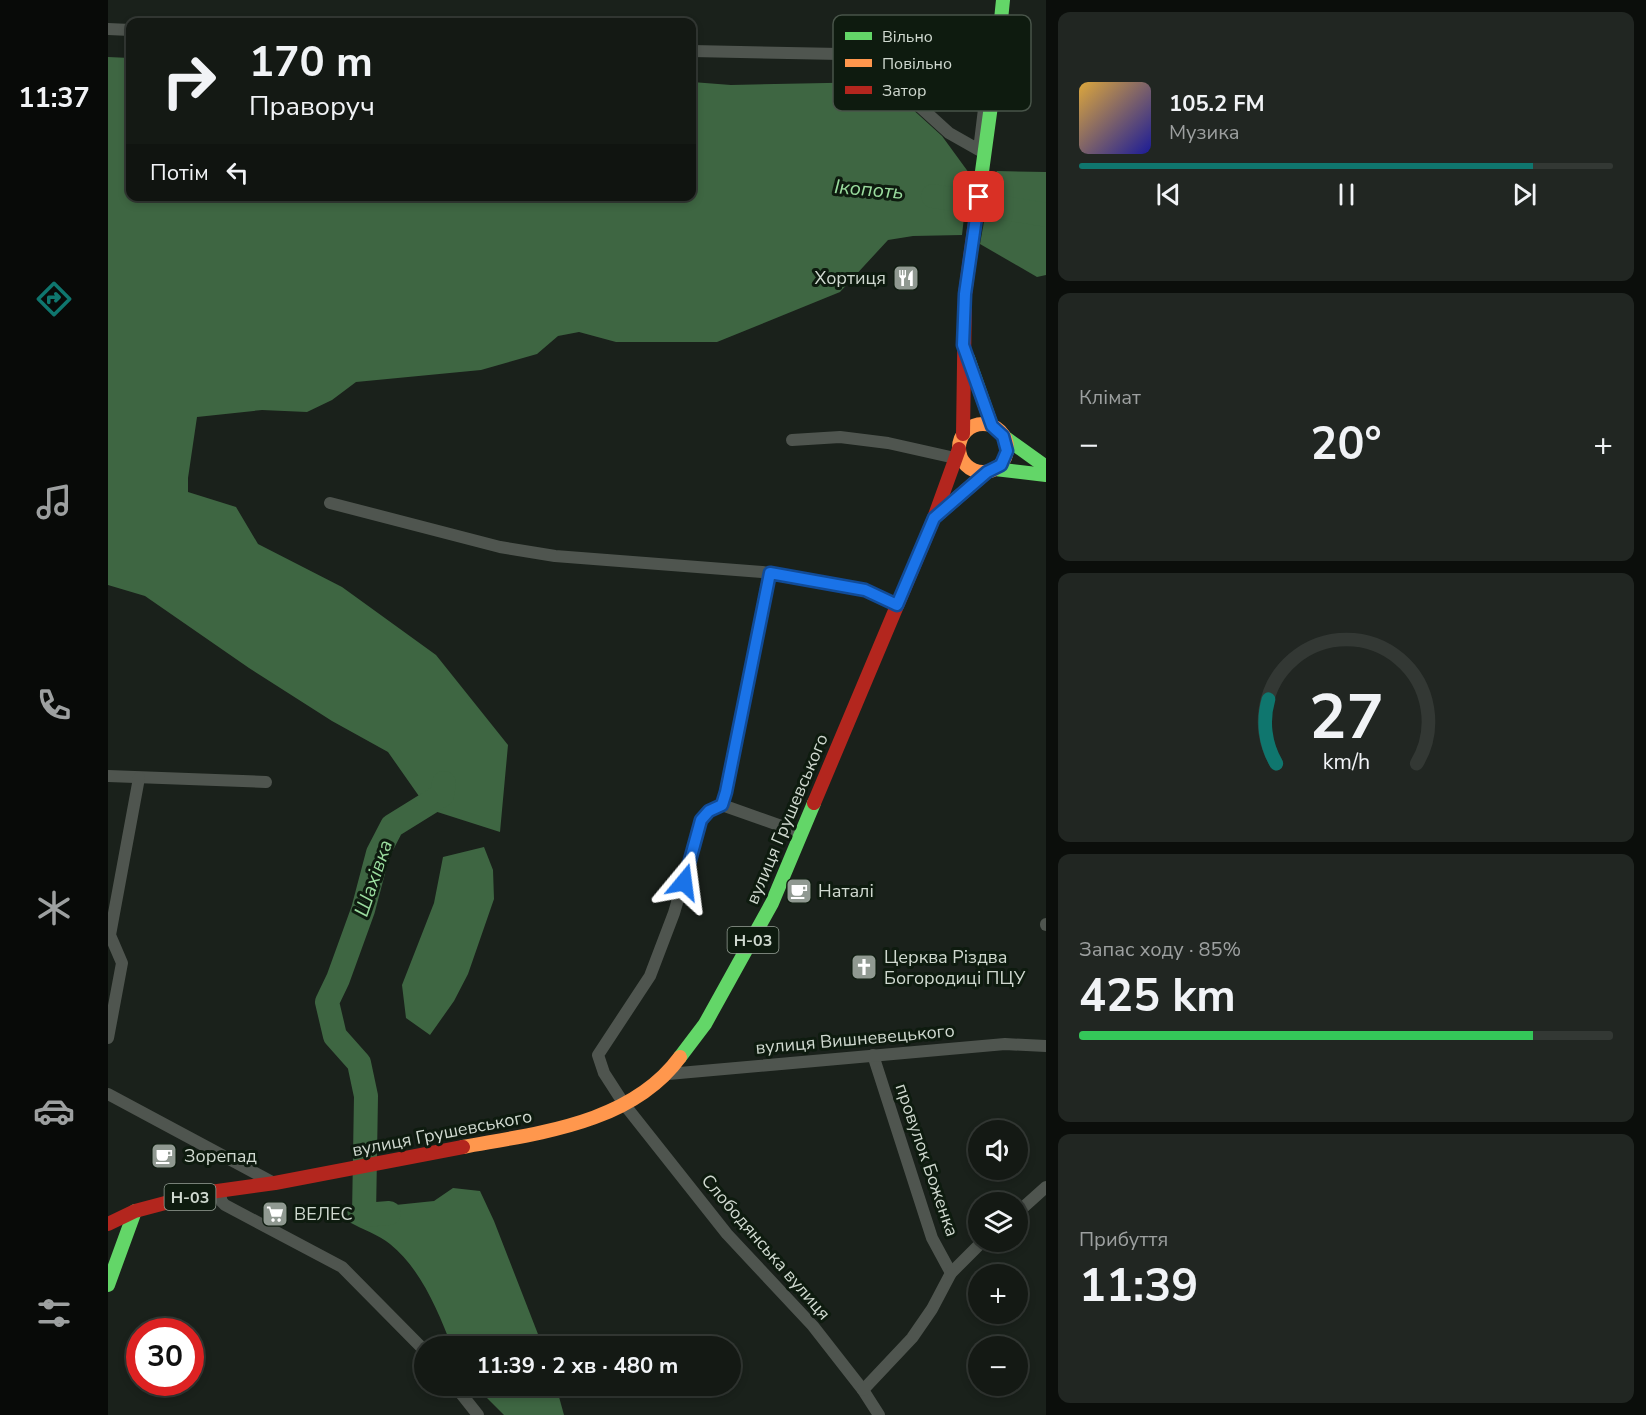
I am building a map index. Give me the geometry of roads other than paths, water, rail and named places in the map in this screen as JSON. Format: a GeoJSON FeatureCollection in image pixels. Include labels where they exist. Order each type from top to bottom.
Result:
{"type":"FeatureCollection","features":[{"type":"Feature","properties":{"kind":"main road","name":"вулиця Грушевського"},"geometry":{"type":"LineString","coordinates":[[1002,15],[1003,0]]}},
{"type":"Feature","properties":{"kind":"main road","name":"вулиця Грушевського"},"geometry":{"type":"LineString","coordinates":[[275,1184],[542,1132],[604,1114],[640,1096],[668,1074],[705,1024],[772,903],[934,518],[957,454],[963,434],[965,294],[990,111]]}},
{"type":"Feature","properties":{"kind":"main road","name":"Н-03"},"geometry":{"type":"LineString","coordinates":[[934,518],[991,471],[1005,458],[1007,451],[1003,436],[992,426],[963,345]]}},
{"type":"Feature","properties":{"kind":"main road"},"geometry":{"type":"LineString","coordinates":[[963,434],[976,425],[992,426]]}},
{"type":"Feature","properties":{"kind":"main road"},"geometry":{"type":"LineString","coordinates":[[1003,436],[1046,467]]}},
{"type":"Feature","properties":{"kind":"main road"},"geometry":{"type":"LineString","coordinates":[[957,454],[964,464],[979,472],[1046,475]]}},
{"type":"Feature","properties":{"kind":"main road","name":"Н-03"},"geometry":{"type":"LineString","coordinates":[[108,1224],[135,1210],[219,1191],[275,1184]]}},
{"type":"Feature","properties":{"kind":"main road"},"geometry":{"type":"LineString","coordinates":[[108,1285],[135,1210]]}},
{"type":"Feature","properties":{"kind":"street"},"geometry":{"type":"LineString","coordinates":[[108,29],[126,30]]}},
{"type":"Feature","properties":{"kind":"street"},"geometry":{"type":"LineString","coordinates":[[696,51],[833,54]]}},
{"type":"Feature","properties":{"kind":"street"},"geometry":{"type":"LineString","coordinates":[[925,111],[949,133],[978,150],[983,111]]}},
{"type":"Feature","properties":{"kind":"street"},"geometry":{"type":"LineString","coordinates":[[792,440],[840,437],[957,454]]}},
{"type":"Feature","properties":{"kind":"street"},"geometry":{"type":"LineString","coordinates":[[330,504],[478,542],[555,556],[770,573],[865,590],[897,605]]}},
{"type":"Feature","properties":{"kind":"street"},"geometry":{"type":"LineString","coordinates":[[770,573],[722,805],[801,833]]}},
{"type":"Feature","properties":{"kind":"street"},"geometry":{"type":"LineString","coordinates":[[108,776],[266,782]]}},
{"type":"Feature","properties":{"kind":"street"},"geometry":{"type":"LineString","coordinates":[[108,1038],[122,963],[111,935],[139,778]]}},
{"type":"Feature","properties":{"kind":"street","name":"Слободянська вулиця"},"geometry":{"type":"LineString","coordinates":[[722,805],[709,811],[701,820],[674,913],[650,976],[598,1055],[604,1073],[624,1104],[727,1234],[813,1326],[863,1390],[879,1415]]}},
{"type":"Feature","properties":{"kind":"street","name":"вулиця Вишневецького"},"geometry":{"type":"LineString","coordinates":[[668,1074],[1005,1044],[1046,1046]]}},
{"type":"Feature","properties":{"kind":"street","name":"провулок Боженка"},"geometry":{"type":"LineString","coordinates":[[873,1055],[932,1238],[951,1273]]}},
{"type":"Feature","properties":{"kind":"street"},"geometry":{"type":"LineString","coordinates":[[108,1094],[275,1184]]}},
{"type":"Feature","properties":{"kind":"street"},"geometry":{"type":"LineString","coordinates":[[1028,1203],[1046,1187]]}},
{"type":"Feature","properties":{"kind":"street"},"geometry":{"type":"LineString","coordinates":[[219,1191],[225,1205],[342,1267],[414,1340]]}},
{"type":"Feature","properties":{"kind":"street"},"geometry":{"type":"LineString","coordinates":[[863,1390],[912,1338],[932,1310],[951,1273],[972,1252]]}},
{"type":"Feature","properties":{"kind":"street"},"geometry":{"type":"LineString","coordinates":[[463,1396],[478,1415]]}},
{"type":"Feature","properties":{"kind":"water"},"geometry":{"type":"Polygon","coordinates":[[[108,57],[126,58],[126,201],[696,201],[696,82],[731,85],[833,83],[833,111],[914,111],[942,136],[969,173],[962,235],[913,236],[888,240],[840,292],[717,342],[616,342],[579,332],[558,336],[537,354],[481,370],[356,382],[332,400],[307,412],[262,410],[197,417],[188,492],[236,507],[258,544],[342,587],[436,655],[508,745],[500,832],[428,809],[388,752],[332,721],[249,668],[145,596],[108,585],[108,57]]]}},
{"type":"Feature","properties":{"kind":"water"},"geometry":{"type":"Polygon","coordinates":[[[997,171],[1046,172],[1046,275],[1037,277],[980,244],[992,177],[997,171]]]}},
{"type":"Feature","properties":{"kind":"water"},"geometry":{"type":"Polygon","coordinates":[[[484,847],[493,870],[494,899],[468,974],[454,1001],[430,1035],[406,1018],[402,985],[434,903],[443,857],[484,847]]]}},
{"type":"Feature","properties":{"kind":"water"},"geometry":{"type":"Polygon","coordinates":[[[453,1188],[480,1191],[539,1336],[447,1336],[420,1278],[401,1254],[386,1241],[349,1222],[347,1210],[434,1201],[453,1188]]]}},
{"type":"Feature","properties":{"kind":"water"},"geometry":{"type":"Polygon","coordinates":[[[485,1396],[559,1396],[564,1415],[504,1415],[485,1396]]]}},
{"type":"Feature","properties":{"kind":"waterway","name":"Ікопоть"},"geometry":{"type":"LineString","coordinates":[[933,196],[1046,215]]}},
{"type":"Feature","properties":{"kind":"waterway","name":"Шахівка"},"geometry":{"type":"LineString","coordinates":[[389,1213],[364,1215],[366,1096],[359,1063],[335,1036],[327,1002],[338,979],[363,910],[378,853],[392,826],[442,795],[444,783]]}},
{"type":"Feature","properties":{"kind":"place","name":"Хортиця"},"geometry":{"type":"Point","coordinates":[906,278]}},
{"type":"Feature","properties":{"kind":"place","name":"Наталі"},"geometry":{"type":"Point","coordinates":[799,891]}},
{"type":"Feature","properties":{"kind":"place","name":"Церква Різдва Богородиці ПЦУ"},"geometry":{"type":"Point","coordinates":[864,967]}},
{"type":"Feature","properties":{"kind":"place","name":"Зорепад"},"geometry":{"type":"Point","coordinates":[164,1156]}},
{"type":"Feature","properties":{"kind":"place","name":"ВЕЛЕС"},"geometry":{"type":"Point","coordinates":[275,1214]}}]}
